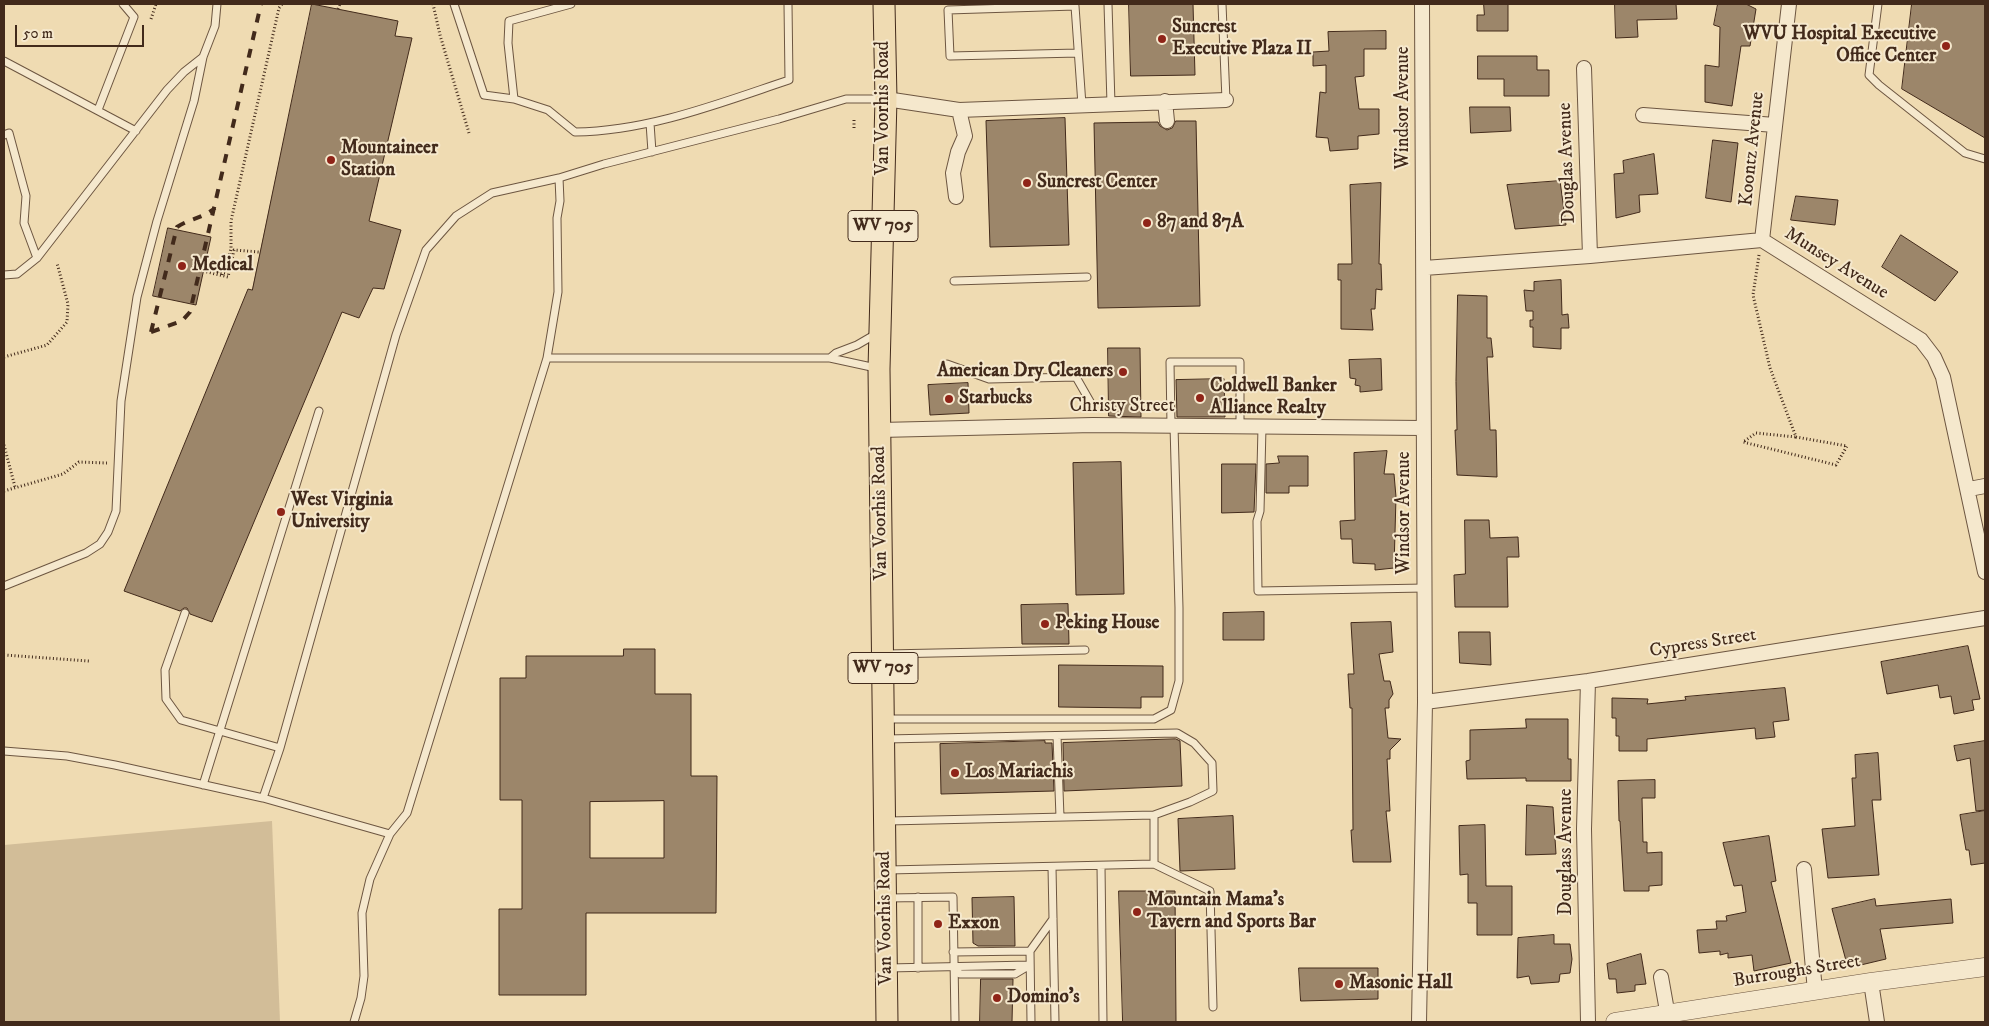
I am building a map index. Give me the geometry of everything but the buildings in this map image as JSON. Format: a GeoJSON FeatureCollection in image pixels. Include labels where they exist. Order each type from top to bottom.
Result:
{"type":"FeatureCollection","features":[{"type":"Feature","properties":{"kind":"main road","name":"Van Voorhis Road"},"geometry":{"type":"LineString","coordinates":[[884,4],[886,99],[879,369],[887,1014]]}},
{"type":"Feature","properties":{"kind":"main road"},"geometry":{"type":"LineString","coordinates":[[874,1022],[887,1014]]}},
{"type":"Feature","properties":{"kind":"street","name":"Windsor Avenue"},"geometry":{"type":"LineString","coordinates":[[1419,1022],[1425,702],[1422,4]]}},
{"type":"Feature","properties":{"kind":"street","name":"Koontz Avenue"},"geometry":{"type":"LineString","coordinates":[[1762,240],[1789,4]]}},
{"type":"Feature","properties":{"kind":"street","name":"Douglas Avenue"},"geometry":{"type":"LineString","coordinates":[[1584,68],[1590,256]]}},
{"type":"Feature","properties":{"kind":"street"},"geometry":{"type":"LineString","coordinates":[[886,99],[959,110],[1226,100]]}},
{"type":"Feature","properties":{"kind":"street"},"geometry":{"type":"LineString","coordinates":[[1165,101],[1166,122]]}},
{"type":"Feature","properties":{"kind":"street"},"geometry":{"type":"LineString","coordinates":[[956,197],[953,173],[958,152],[965,136],[959,110]]}},
{"type":"Feature","properties":{"kind":"street"},"geometry":{"type":"LineString","coordinates":[[1643,115],[1774,125]]}},
{"type":"Feature","properties":{"kind":"street","name":"Munsey Avenue"},"geometry":{"type":"LineString","coordinates":[[1424,268],[1590,256],[1762,240],[1921,340],[1934,357],[1943,377],[1969,489],[1985,572]]}},
{"type":"Feature","properties":{"kind":"street","name":"Christy Street"},"geometry":{"type":"LineString","coordinates":[[880,430],[1093,425],[1423,428]]}},
{"type":"Feature","properties":{"kind":"street"},"geometry":{"type":"LineString","coordinates":[[1969,489],[1985,486]]}},
{"type":"Feature","properties":{"kind":"street","name":"Cypress Street"},"geometry":{"type":"LineString","coordinates":[[1425,702],[1588,681],[1985,618]]}},
{"type":"Feature","properties":{"kind":"street","name":"Douglass Avenue"},"geometry":{"type":"LineString","coordinates":[[1588,681],[1584,829],[1588,1022]]}},
{"type":"Feature","properties":{"kind":"street"},"geometry":{"type":"LineString","coordinates":[[1804,869],[1815,991]]}},
{"type":"Feature","properties":{"kind":"street","name":"Burroughs Street"},"geometry":{"type":"LineString","coordinates":[[1615,1022],[1668,1018],[1815,991],[1985,967]]}},
{"type":"Feature","properties":{"kind":"street"},"geometry":{"type":"LineString","coordinates":[[1661,977],[1668,1018]]}},
{"type":"Feature","properties":{"kind":"street"},"geometry":{"type":"LineString","coordinates":[[1872,982],[1877,1022]]}},
{"type":"Feature","properties":{"kind":"lane"},"geometry":{"type":"LineString","coordinates":[[98,110],[134,17],[123,4]]}},
{"type":"Feature","properties":{"kind":"lane"},"geometry":{"type":"LineString","coordinates":[[4,586],[86,553],[100,544],[108,532],[116,511],[121,401],[137,297],[156,221],[194,101],[203,57],[215,26],[217,4]]}},
{"type":"Feature","properties":{"kind":"lane"},"geometry":{"type":"LineString","coordinates":[[454,4],[484,95],[514,99],[548,110],[575,132],[600,131],[650,123],[726,102],[789,80],[788,4]]}},
{"type":"Feature","properties":{"kind":"lane"},"geometry":{"type":"LineString","coordinates":[[514,99],[508,43],[509,21],[571,4]]}},
{"type":"Feature","properties":{"kind":"lane"},"geometry":{"type":"LineString","coordinates":[[1108,4],[1111,104]]}},
{"type":"Feature","properties":{"kind":"lane"},"geometry":{"type":"LineString","coordinates":[[1222,4],[1226,100]]}},
{"type":"Feature","properties":{"kind":"lane"},"geometry":{"type":"LineString","coordinates":[[1878,4],[1869,75],[1879,86],[1965,153],[1985,159]]}},
{"type":"Feature","properties":{"kind":"lane"},"geometry":{"type":"LineString","coordinates":[[1078,53],[950,56],[948,7],[1075,6],[1082,105]]}},
{"type":"Feature","properties":{"kind":"lane"},"geometry":{"type":"LineString","coordinates":[[4,275],[17,274],[37,258],[172,84],[203,57]]}},
{"type":"Feature","properties":{"kind":"lane"},"geometry":{"type":"LineString","coordinates":[[4,61],[136,131]]}},
{"type":"Feature","properties":{"kind":"lane"},"geometry":{"type":"LineString","coordinates":[[263,798],[280,748],[396,335],[426,250],[456,216],[492,193],[559,178],[779,119],[846,99],[886,99]]}},
{"type":"Feature","properties":{"kind":"lane"},"geometry":{"type":"LineString","coordinates":[[650,123],[652,152]]}},
{"type":"Feature","properties":{"kind":"lane"},"geometry":{"type":"LineString","coordinates":[[4,135],[9,133],[26,196],[24,223],[37,258]]}},
{"type":"Feature","properties":{"kind":"lane"},"geometry":{"type":"LineString","coordinates":[[354,1022],[361,998],[364,976],[362,913],[370,879],[390,834],[407,813],[547,358],[558,292],[557,218],[560,201],[559,178]]}},
{"type":"Feature","properties":{"kind":"lane"},"geometry":{"type":"LineString","coordinates":[[954,281],[1087,277]]}},
{"type":"Feature","properties":{"kind":"lane"},"geometry":{"type":"LineString","coordinates":[[830,358],[836,352],[857,345],[880,332]]}},
{"type":"Feature","properties":{"kind":"lane"},"geometry":{"type":"LineString","coordinates":[[547,358],[830,358],[879,369]]}},
{"type":"Feature","properties":{"kind":"lane"},"geometry":{"type":"LineString","coordinates":[[884,729],[1154,719],[1171,710],[1179,681],[1179,608],[1170,362],[1240,362],[1240,427]]}},
{"type":"Feature","properties":{"kind":"lane"},"geometry":{"type":"LineString","coordinates":[[947,364],[990,378],[1076,377],[1092,406]]}},
{"type":"Feature","properties":{"kind":"lane"},"geometry":{"type":"LineString","coordinates":[[203,785],[319,411]]}},
{"type":"Feature","properties":{"kind":"lane"},"geometry":{"type":"LineString","coordinates":[[1262,427],[1260,510],[1257,521],[1258,591],[1425,588]]}},
{"type":"Feature","properties":{"kind":"lane"},"geometry":{"type":"LineString","coordinates":[[184,612],[165,670],[166,699],[181,720],[280,748]]}},
{"type":"Feature","properties":{"kind":"lane"},"geometry":{"type":"LineString","coordinates":[[883,654],[1085,650]]}},
{"type":"Feature","properties":{"kind":"lane"},"geometry":{"type":"LineString","coordinates":[[884,729],[1057,736],[1177,733],[1194,743],[1212,763],[1213,790],[1190,802],[1154,814],[885,821]]}},
{"type":"Feature","properties":{"kind":"lane"},"geometry":{"type":"LineString","coordinates":[[1057,736],[1060,817]]}},
{"type":"Feature","properties":{"kind":"lane"},"geometry":{"type":"LineString","coordinates":[[4,751],[67,756],[203,785],[263,798],[390,834]]}},
{"type":"Feature","properties":{"kind":"lane"},"geometry":{"type":"LineString","coordinates":[[1154,814],[1154,864]]}},
{"type":"Feature","properties":{"kind":"lane"},"geometry":{"type":"LineString","coordinates":[[886,870],[1154,864],[1210,891],[1213,1007]]}},
{"type":"Feature","properties":{"kind":"lane"},"geometry":{"type":"LineString","coordinates":[[1052,866],[1055,1022]]}},
{"type":"Feature","properties":{"kind":"lane"},"geometry":{"type":"LineString","coordinates":[[1101,866],[1103,1022]]}},
{"type":"Feature","properties":{"kind":"lane"},"geometry":{"type":"LineString","coordinates":[[886,898],[953,897],[955,1022]]}},
{"type":"Feature","properties":{"kind":"lane"},"geometry":{"type":"LineString","coordinates":[[918,898],[918,968]]}},
{"type":"Feature","properties":{"kind":"lane"},"geometry":{"type":"LineString","coordinates":[[1031,1022],[1030,951],[1053,919]]}},
{"type":"Feature","properties":{"kind":"lane"},"geometry":{"type":"LineString","coordinates":[[953,952],[1030,951]]}},
{"type":"Feature","properties":{"kind":"lane"},"geometry":{"type":"LineString","coordinates":[[954,967],[960,974],[1015,974],[1030,965]]}},
{"type":"Feature","properties":{"kind":"lane"},"geometry":{"type":"LineString","coordinates":[[887,968],[954,967]]}},
{"type":"Feature","properties":{"kind":"path"},"geometry":{"type":"LineString","coordinates":[[151,19],[156,4]]}},
{"type":"Feature","properties":{"kind":"path"},"geometry":{"type":"LineString","coordinates":[[222,275],[224,264],[223,258],[220,260],[218,272],[226,273],[231,248],[231,221],[279,8],[282,4]]}},
{"type":"Feature","properties":{"kind":"path"},"geometry":{"type":"LineString","coordinates":[[338,9],[340,4]]}},
{"type":"Feature","properties":{"kind":"path"},"geometry":{"type":"LineString","coordinates":[[433,4],[440,35],[469,133]]}},
{"type":"Feature","properties":{"kind":"path"},"geometry":{"type":"LineString","coordinates":[[854,120],[854,130]]}},
{"type":"Feature","properties":{"kind":"path"},"geometry":{"type":"LineString","coordinates":[[1762,240],[1753,295],[1770,368],[1796,437]]}},
{"type":"Feature","properties":{"kind":"path"},"geometry":{"type":"LineString","coordinates":[[203,271],[228,276],[234,250],[259,252]]}},
{"type":"Feature","properties":{"kind":"path"},"geometry":{"type":"LineString","coordinates":[[4,357],[47,345],[67,322],[68,304],[57,263]]}},
{"type":"Feature","properties":{"kind":"path"},"geometry":{"type":"LineString","coordinates":[[1756,433],[1796,437],[1847,446],[1836,465],[1743,442],[1756,433]]}},
{"type":"Feature","properties":{"kind":"path"},"geometry":{"type":"LineString","coordinates":[[4,445],[15,487]]}},
{"type":"Feature","properties":{"kind":"path"},"geometry":{"type":"LineString","coordinates":[[4,491],[63,474],[79,462],[118,463]]}},
{"type":"Feature","properties":{"kind":"path"},"geometry":{"type":"LineString","coordinates":[[4,655],[89,661]]}},
{"type":"Feature","properties":{"kind":"shaded area"},"geometry":{"type":"Polygon","coordinates":[[[272,821],[280,1022],[4,1022],[4,845],[272,821]]]}},
{"type":"Feature","properties":{"kind":"railway"},"geometry":{"type":"LineString","coordinates":[[151,332],[182,321],[190,312],[261,4]]}},
{"type":"Feature","properties":{"kind":"railway"},"geometry":{"type":"LineString","coordinates":[[151,332],[177,227],[215,208]]}},
{"type":"Feature","properties":{"kind":"place","name":"Suncrest Executive Plaza II"},"geometry":{"type":"Point","coordinates":[1162,39]}},
{"type":"Feature","properties":{"kind":"place","name":"WVU Hospital Executive Office Center"},"geometry":{"type":"Point","coordinates":[1946,46]}},
{"type":"Feature","properties":{"kind":"place","name":"Mountaineer Station"},"geometry":{"type":"Point","coordinates":[331,160]}},
{"type":"Feature","properties":{"kind":"place","name":"Suncrest Center"},"geometry":{"type":"Point","coordinates":[1027,183]}},
{"type":"Feature","properties":{"kind":"place","name":"87 and 87A"},"geometry":{"type":"Point","coordinates":[1147,223]}},
{"type":"Feature","properties":{"kind":"place","name":"Medical"},"geometry":{"type":"Point","coordinates":[182,266]}},
{"type":"Feature","properties":{"kind":"place","name":"American Dry Cleaners"},"geometry":{"type":"Point","coordinates":[1123,372]}},
{"type":"Feature","properties":{"kind":"place","name":"Coldwell Banker Alliance Realty"},"geometry":{"type":"Point","coordinates":[1200,398]}},
{"type":"Feature","properties":{"kind":"place","name":"Starbucks"},"geometry":{"type":"Point","coordinates":[949,399]}},
{"type":"Feature","properties":{"kind":"place","name":"West Virginia University"},"geometry":{"type":"Point","coordinates":[281,512]}},
{"type":"Feature","properties":{"kind":"place","name":"Peking House"},"geometry":{"type":"Point","coordinates":[1045,624]}},
{"type":"Feature","properties":{"kind":"place","name":"Los Mariachis"},"geometry":{"type":"Point","coordinates":[955,773]}},
{"type":"Feature","properties":{"kind":"place","name":"Mountain Mama's Tavern and Sports Bar"},"geometry":{"type":"Point","coordinates":[1137,912]}},
{"type":"Feature","properties":{"kind":"place","name":"Exxon"},"geometry":{"type":"Point","coordinates":[938,924]}},
{"type":"Feature","properties":{"kind":"place","name":"Masonic Hall"},"geometry":{"type":"Point","coordinates":[1339,984]}},
{"type":"Feature","properties":{"kind":"place","name":"Domino's"},"geometry":{"type":"Point","coordinates":[997,998]}}]}
